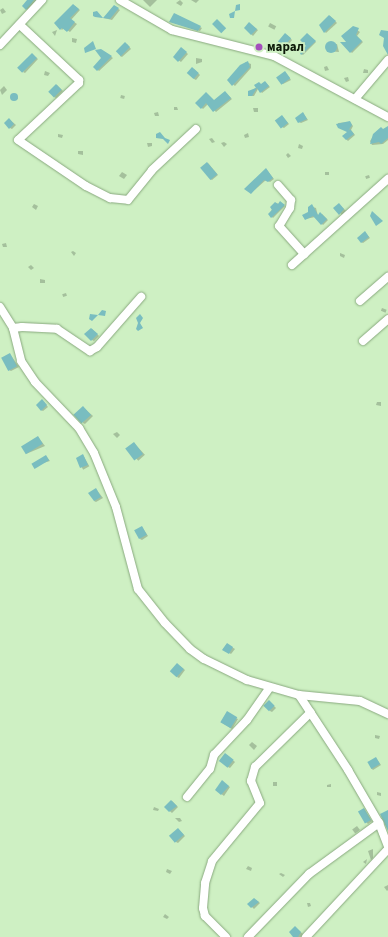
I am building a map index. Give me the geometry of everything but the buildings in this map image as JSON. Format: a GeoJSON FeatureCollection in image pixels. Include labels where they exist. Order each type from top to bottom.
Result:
{"type":"FeatureCollection","features":[{"type":"Feature","properties":{"kind":"street"},"geometry":{"type":"LineString","coordinates":[[0,45],[42,0]]}},
{"type":"Feature","properties":{"kind":"street"},"geometry":{"type":"LineString","coordinates":[[120,0],[172,30],[274,56],[355,98],[388,118]]}},
{"type":"Feature","properties":{"kind":"street"},"geometry":{"type":"LineString","coordinates":[[20,25],[79,80],[79,84],[18,140],[86,186],[110,198],[128,200],[152,170],[196,129]]}},
{"type":"Feature","properties":{"kind":"street"},"geometry":{"type":"LineString","coordinates":[[355,98],[388,60]]}},
{"type":"Feature","properties":{"kind":"street"},"geometry":{"type":"LineString","coordinates":[[292,265],[388,179]]}},
{"type":"Feature","properties":{"kind":"street"},"geometry":{"type":"LineString","coordinates":[[278,185],[291,200],[290,208],[280,226],[304,254]]}},
{"type":"Feature","properties":{"kind":"street"},"geometry":{"type":"LineString","coordinates":[[360,301],[388,277]]}},
{"type":"Feature","properties":{"kind":"street"},"geometry":{"type":"LineString","coordinates":[[13,328],[22,327],[57,329],[90,350],[97,347],[142,297]]}},
{"type":"Feature","properties":{"kind":"street"},"geometry":{"type":"LineString","coordinates":[[0,307],[13,328],[21,361],[34,382],[79,428],[94,453],[116,507],[138,589],[165,623],[190,649],[221,667],[269,688],[300,695],[360,701],[388,714]]}},
{"type":"Feature","properties":{"kind":"street"},"geometry":{"type":"LineString","coordinates":[[363,341],[388,320]]}},
{"type":"Feature","properties":{"kind":"street"},"geometry":{"type":"LineString","coordinates":[[187,797],[210,769],[214,754],[247,720],[269,688]]}},
{"type":"Feature","properties":{"kind":"street"},"geometry":{"type":"LineString","coordinates":[[300,695],[379,823],[388,848],[306,937]]}},
{"type":"Feature","properties":{"kind":"street"},"geometry":{"type":"LineString","coordinates":[[226,937],[205,916],[203,908],[205,883],[212,861],[260,802],[251,781],[255,767],[311,712]]}},
{"type":"Feature","properties":{"kind":"street"},"geometry":{"type":"LineString","coordinates":[[248,937],[309,874],[379,823]]}},
{"type":"Feature","properties":{"kind":"place","name":"марал"},"geometry":{"type":"Point","coordinates":[259,47]}}]}
